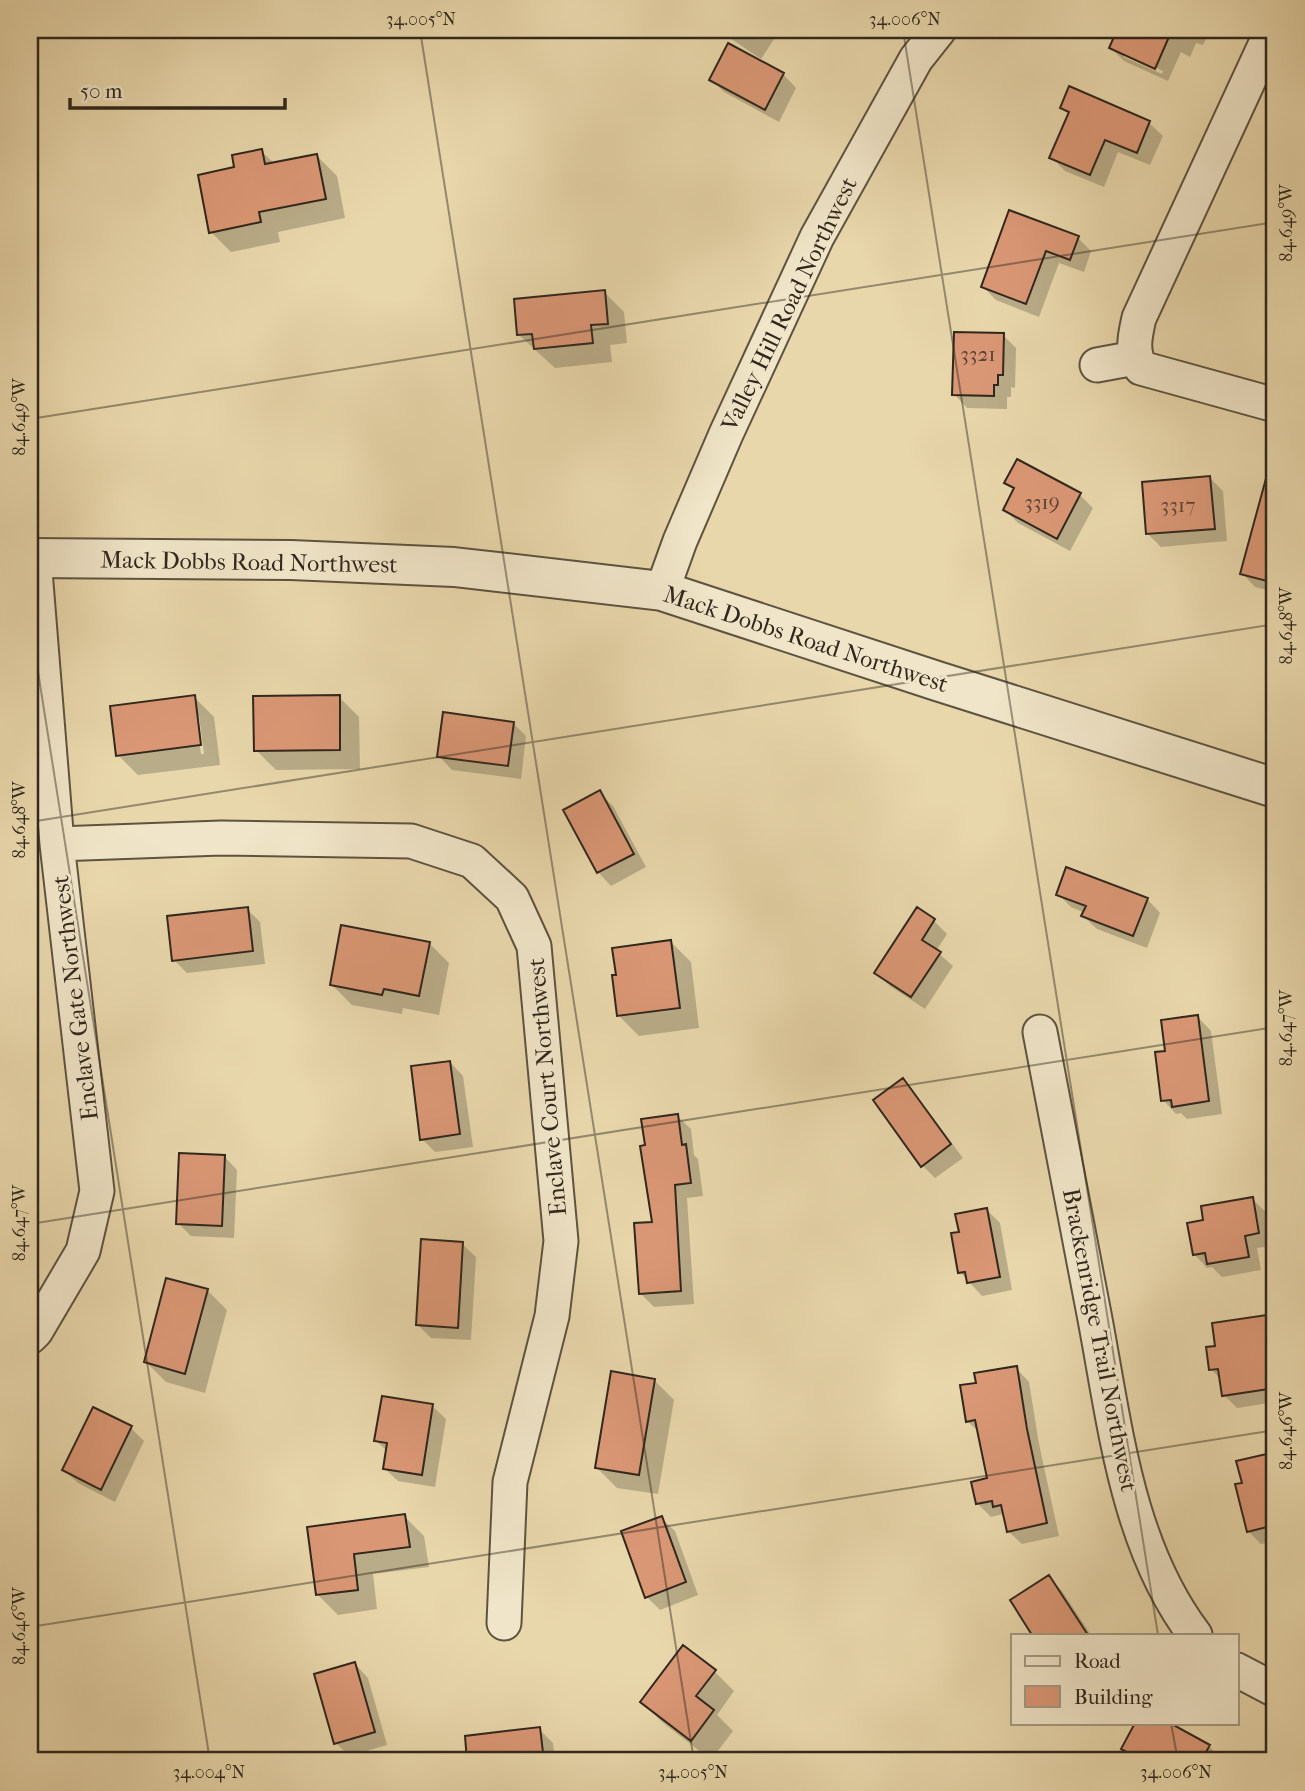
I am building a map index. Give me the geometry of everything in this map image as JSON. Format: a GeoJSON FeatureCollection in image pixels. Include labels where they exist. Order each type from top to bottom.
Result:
{"type":"FeatureCollection","features":[{"type":"Feature","properties":{"kind":"street","name":"Valley Hill Road Northwest"},"geometry":{"type":"LineString","coordinates":[[662,590],[726,434],[817,237],[916,59],[939,30]]}},
{"type":"Feature","properties":{"kind":"street"},"geometry":{"type":"LineString","coordinates":[[1275,30],[1267,41],[1139,318],[1134,340],[1135,358],[1141,368],[1275,405]]}},
{"type":"Feature","properties":{"kind":"street"},"geometry":{"type":"LineString","coordinates":[[1097,365],[1135,358]]}},
{"type":"Feature","properties":{"kind":"street","name":"Mack Dobbs Road Northwest"},"geometry":{"type":"LineString","coordinates":[[32,558],[291,560],[454,567],[662,590],[1275,788]]}},
{"type":"Feature","properties":{"kind":"street","name":"Enclave Gate Northwest"},"geometry":{"type":"LineString","coordinates":[[30,1337],[83,1251],[97,1191],[57,844],[32,558]]}},
{"type":"Feature","properties":{"kind":"street","name":"Enclave Court Northwest"},"geometry":{"type":"LineString","coordinates":[[57,844],[221,838],[411,841],[472,862],[512,898],[534,946],[561,1241],[552,1316],[510,1482],[504,1623]]}},
{"type":"Feature","properties":{"kind":"street","name":"Brackenridge Trail Northwest"},"geometry":{"type":"LineString","coordinates":[[1040,1032],[1134,1513],[1158,1574],[1194,1634]]}},
{"type":"Feature","properties":{"kind":"street"},"geometry":{"type":"LineString","coordinates":[[1238,1671],[1275,1690]]}},
{"type":"Feature","properties":{"kind":"building"},"geometry":{"type":"Polygon","coordinates":[[[1117,30],[1172,30],[1155,69],[1109,48],[1117,30]]]}},
{"type":"Feature","properties":{"kind":"building"},"geometry":{"type":"Polygon","coordinates":[[[728,43],[784,73],[765,110],[709,80],[728,43]]]}},
{"type":"Feature","properties":{"kind":"building"},"geometry":{"type":"Polygon","coordinates":[[[1069,86],[1150,121],[1137,153],[1105,140],[1090,175],[1049,158],[1069,112],[1060,108],[1069,86]]]}},
{"type":"Feature","properties":{"kind":"building"},"geometry":{"type":"Polygon","coordinates":[[[262,149],[265,164],[317,154],[326,199],[259,212],[261,222],[209,233],[198,175],[234,167],[232,155],[262,149]]]}},
{"type":"Feature","properties":{"kind":"building"},"geometry":{"type":"Polygon","coordinates":[[[1009,210],[1079,236],[1070,260],[1046,251],[1026,304],[981,287],[1009,210]]]}},
{"type":"Feature","properties":{"kind":"building"},"geometry":{"type":"Polygon","coordinates":[[[605,290],[608,324],[591,325],[593,343],[534,349],[532,334],[517,335],[514,299],[605,290]]]}},
{"type":"Feature","properties":{"kind":"building"},"geometry":{"type":"Polygon","coordinates":[[[954,332],[1004,333],[1003,375],[998,375],[994,396],[952,395],[954,332]]]}},
{"type":"Feature","properties":{"kind":"building"},"geometry":{"type":"Polygon","coordinates":[[[1017,459],[1081,493],[1057,539],[1003,510],[1014,488],[1004,483],[1017,459]]]}},
{"type":"Feature","properties":{"kind":"building"},"geometry":{"type":"Polygon","coordinates":[[[1268,471],[1275,472],[1275,583],[1240,574],[1268,471]]]}},
{"type":"Feature","properties":{"kind":"building"},"geometry":{"type":"Polygon","coordinates":[[[1210,476],[1215,529],[1146,534],[1142,482],[1210,476]]]}},
{"type":"Feature","properties":{"kind":"building"},"geometry":{"type":"Polygon","coordinates":[[[195,695],[201,745],[116,756],[110,706],[195,695]]]}},
{"type":"Feature","properties":{"kind":"building"},"geometry":{"type":"Polygon","coordinates":[[[340,695],[340,750],[254,751],[253,696],[340,695]]]}},
{"type":"Feature","properties":{"kind":"building"},"geometry":{"type":"Polygon","coordinates":[[[443,712],[514,722],[508,766],[437,757],[443,712]]]}},
{"type":"Feature","properties":{"kind":"building"},"geometry":{"type":"Polygon","coordinates":[[[600,790],[634,854],[597,873],[563,810],[600,790]]]}},
{"type":"Feature","properties":{"kind":"building"},"geometry":{"type":"Polygon","coordinates":[[[1066,867],[1148,898],[1133,936],[1081,916],[1086,906],[1056,895],[1066,867]]]}},
{"type":"Feature","properties":{"kind":"building"},"geometry":{"type":"Polygon","coordinates":[[[248,907],[253,951],[172,961],[167,916],[248,907]]]}},
{"type":"Feature","properties":{"kind":"building"},"geometry":{"type":"Polygon","coordinates":[[[917,907],[935,919],[922,940],[941,952],[911,997],[874,973],[917,907]]]}},
{"type":"Feature","properties":{"kind":"building"},"geometry":{"type":"Polygon","coordinates":[[[341,925],[430,942],[419,996],[384,989],[382,995],[330,985],[341,925]]]}},
{"type":"Feature","properties":{"kind":"building"},"geometry":{"type":"Polygon","coordinates":[[[671,940],[680,1008],[617,1016],[612,948],[671,940]]]}},
{"type":"Feature","properties":{"kind":"building"},"geometry":{"type":"Polygon","coordinates":[[[1198,1015],[1209,1101],[1172,1107],[1171,1100],[1161,1101],[1155,1052],[1165,1051],[1161,1020],[1198,1015]]]}},
{"type":"Feature","properties":{"kind":"building"},"geometry":{"type":"Polygon","coordinates":[[[450,1061],[460,1134],[420,1140],[411,1066],[450,1061]]]}},
{"type":"Feature","properties":{"kind":"building"},"geometry":{"type":"Polygon","coordinates":[[[903,1078],[951,1144],[921,1167],[873,1100],[903,1078]]]}},
{"type":"Feature","properties":{"kind":"building"},"geometry":{"type":"Polygon","coordinates":[[[678,1114],[682,1145],[686,1144],[691,1183],[675,1185],[681,1291],[639,1294],[634,1223],[652,1222],[640,1146],[645,1145],[641,1119],[678,1114]]]}},
{"type":"Feature","properties":{"kind":"building"},"geometry":{"type":"Polygon","coordinates":[[[179,1153],[225,1155],[222,1226],[176,1224],[179,1153]]]}},
{"type":"Feature","properties":{"kind":"building"},"geometry":{"type":"Polygon","coordinates":[[[1253,1197],[1259,1233],[1245,1236],[1249,1257],[1207,1264],[1205,1253],[1193,1255],[1187,1223],[1203,1220],[1201,1206],[1253,1197]]]}},
{"type":"Feature","properties":{"kind":"building"},"geometry":{"type":"Polygon","coordinates":[[[987,1208],[1000,1277],[967,1283],[965,1272],[958,1273],[951,1233],[959,1232],[955,1214],[987,1208]]]}},
{"type":"Feature","properties":{"kind":"building"},"geometry":{"type":"Polygon","coordinates":[[[421,1239],[463,1242],[458,1328],[416,1325],[421,1239]]]}},
{"type":"Feature","properties":{"kind":"building"},"geometry":{"type":"Polygon","coordinates":[[[166,1278],[208,1289],[185,1374],[144,1362],[166,1278]]]}},
{"type":"Feature","properties":{"kind":"building"},"geometry":{"type":"Polygon","coordinates":[[[1274,1314],[1275,1388],[1222,1396],[1218,1369],[1209,1370],[1206,1347],[1215,1346],[1212,1323],[1274,1314]]]}},
{"type":"Feature","properties":{"kind":"building"},"geometry":{"type":"Polygon","coordinates":[[[1017,1366],[1047,1523],[1007,1532],[1001,1505],[993,1507],[992,1501],[976,1504],[971,1482],[987,1478],[975,1420],[966,1422],[960,1385],[976,1383],[974,1373],[1017,1366]]]}},
{"type":"Feature","properties":{"kind":"building"},"geometry":{"type":"Polygon","coordinates":[[[611,1371],[655,1379],[639,1475],[595,1468],[611,1371]]]}},
{"type":"Feature","properties":{"kind":"building"},"geometry":{"type":"Polygon","coordinates":[[[382,1396],[433,1404],[422,1475],[383,1469],[387,1443],[374,1441],[382,1396]]]}},
{"type":"Feature","properties":{"kind":"building"},"geometry":{"type":"Polygon","coordinates":[[[93,1407],[132,1426],[101,1490],[62,1470],[93,1407]]]}},
{"type":"Feature","properties":{"kind":"building"},"geometry":{"type":"Polygon","coordinates":[[[1275,1452],[1275,1525],[1247,1532],[1235,1484],[1242,1483],[1236,1461],[1275,1452]]]}},
{"type":"Feature","properties":{"kind":"building"},"geometry":{"type":"Polygon","coordinates":[[[405,1514],[410,1547],[354,1554],[358,1590],[316,1595],[307,1527],[405,1514]]]}},
{"type":"Feature","properties":{"kind":"building"},"geometry":{"type":"Polygon","coordinates":[[[662,1516],[686,1582],[645,1598],[621,1531],[662,1516]]]}},
{"type":"Feature","properties":{"kind":"building"},"geometry":{"type":"Polygon","coordinates":[[[1049,1575],[1087,1634],[1031,1634],[1010,1600],[1049,1575]]]}},
{"type":"Feature","properties":{"kind":"building"},"geometry":{"type":"Polygon","coordinates":[[[683,1645],[716,1670],[696,1696],[714,1710],[691,1741],[640,1702],[683,1645]]]}},
{"type":"Feature","properties":{"kind":"building"},"geometry":{"type":"Polygon","coordinates":[[[355,1662],[375,1732],[334,1744],[314,1674],[355,1662]]]}},
{"type":"Feature","properties":{"kind":"building"},"geometry":{"type":"Polygon","coordinates":[[[1134,1724],[1172,1724],[1210,1745],[1201,1761],[1143,1761],[1121,1749],[1134,1724]]]}},
{"type":"Feature","properties":{"kind":"building"},"geometry":{"type":"Polygon","coordinates":[[[540,1727],[544,1761],[467,1761],[465,1736],[540,1727]]]}}]}
